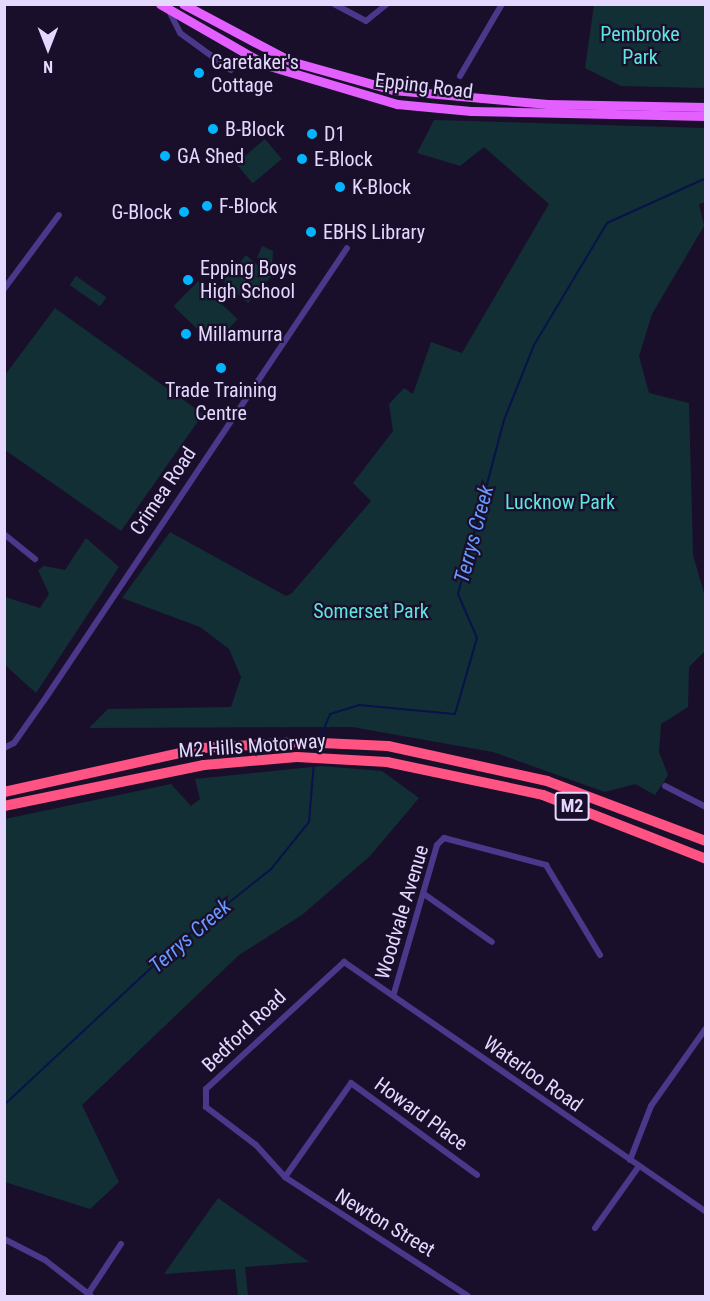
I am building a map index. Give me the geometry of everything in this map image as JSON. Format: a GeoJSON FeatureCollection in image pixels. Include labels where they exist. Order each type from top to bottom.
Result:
{"type":"FeatureCollection","features":[{"type":"Feature","properties":{"kind":"highway","name":"M2 Hills Motorway"},"geometry":{"type":"LineString","coordinates":[[4,792],[156,757],[258,743],[335,743],[438,753],[547,781],[705,841]]}},
{"type":"Feature","properties":{"kind":"highway","name":"M2 Hills Motorway"},"geometry":{"type":"LineString","coordinates":[[4,806],[158,771],[259,759],[324,758],[435,769],[543,795],[705,858]]}},
{"type":"Feature","properties":{"kind":"main road","name":"Epping Road"},"geometry":{"type":"LineString","coordinates":[[160,4],[170,12],[266,65],[397,104],[493,112],[705,116]]}},
{"type":"Feature","properties":{"kind":"main road","name":"Epping Road"},"geometry":{"type":"LineString","coordinates":[[183,4],[274,54],[393,90],[546,104],[705,107]]}},
{"type":"Feature","properties":{"kind":"street"},"geometry":{"type":"LineString","coordinates":[[334,4],[366,21],[387,4]]}},
{"type":"Feature","properties":{"kind":"street"},"geometry":{"type":"LineString","coordinates":[[460,76],[502,4]]}},
{"type":"Feature","properties":{"kind":"street"},"geometry":{"type":"LineString","coordinates":[[170,12],[180,33],[231,70]]}},
{"type":"Feature","properties":{"kind":"street"},"geometry":{"type":"LineString","coordinates":[[4,289],[59,215]]}},
{"type":"Feature","properties":{"kind":"street","name":"Crimea Road"},"geometry":{"type":"LineString","coordinates":[[4,748],[15,743],[347,248]]}},
{"type":"Feature","properties":{"kind":"street"},"geometry":{"type":"LineString","coordinates":[[4,534],[35,559]]}},
{"type":"Feature","properties":{"kind":"street"},"geometry":{"type":"LineString","coordinates":[[664,786],[705,807]]}},
{"type":"Feature","properties":{"kind":"street","name":"Woodvale Avenue"},"geometry":{"type":"LineString","coordinates":[[394,993],[424,894],[444,838],[546,865],[600,955]]}},
{"type":"Feature","properties":{"kind":"street"},"geometry":{"type":"LineString","coordinates":[[424,894],[492,942]]}},
{"type":"Feature","properties":{"kind":"street","name":"Waterloo Road"},"geometry":{"type":"LineString","coordinates":[[344,962],[394,993],[705,1212]]}},
{"type":"Feature","properties":{"kind":"street","name":"Bedford Road"},"geometry":{"type":"LineString","coordinates":[[285,1177],[256,1145],[213,1114],[204,1097],[344,962]]}},
{"type":"Feature","properties":{"kind":"street"},"geometry":{"type":"LineString","coordinates":[[630,1160],[651,1106],[705,1028]]}},
{"type":"Feature","properties":{"kind":"street","name":"Howard Place"},"geometry":{"type":"LineString","coordinates":[[285,1177],[351,1083],[477,1175]]}},
{"type":"Feature","properties":{"kind":"street"},"geometry":{"type":"LineString","coordinates":[[595,1228],[639,1166]]}},
{"type":"Feature","properties":{"kind":"street","name":"Newton Street"},"geometry":{"type":"LineString","coordinates":[[285,1177],[468,1296]]}},
{"type":"Feature","properties":{"kind":"street"},"geometry":{"type":"LineString","coordinates":[[4,1239],[45,1260],[89,1295],[121,1244]]}},
{"type":"Feature","properties":{"kind":"green space","name":"Pembroke Park"},"geometry":{"type":"Polygon","coordinates":[[[594,5],[705,5],[705,88],[621,86],[585,68],[594,5]]]}},
{"type":"Feature","properties":{"kind":"green space","name":"Lucknow Park"},"geometry":{"type":"Polygon","coordinates":[[[434,120],[705,128],[705,202],[699,204],[704,226],[652,314],[639,356],[649,393],[689,403],[693,555],[706,600],[705,651],[689,667],[688,707],[661,724],[659,752],[668,775],[655,795],[635,784],[605,792],[493,752],[352,727],[89,728],[108,709],[231,707],[241,677],[229,649],[200,627],[122,598],[170,532],[286,596],[292,593],[371,501],[353,483],[393,431],[389,404],[404,388],[413,394],[431,342],[462,353],[549,204],[484,147],[460,166],[417,153],[434,120]]]}},
{"type":"Feature","properties":{"kind":"green space"},"geometry":{"type":"Polygon","coordinates":[[[265,139],[282,159],[253,183],[236,163],[265,139]]]}},
{"type":"Feature","properties":{"kind":"green space"},"geometry":{"type":"Polygon","coordinates":[[[262,246],[273,251],[272,266],[257,258],[262,246]]]}},
{"type":"Feature","properties":{"kind":"green space"},"geometry":{"type":"Polygon","coordinates":[[[246,255],[271,277],[248,303],[223,281],[246,255]]]}},
{"type":"Feature","properties":{"kind":"green space"},"geometry":{"type":"Polygon","coordinates":[[[76,276],[106,297],[100,306],[70,285],[76,276]]]}},
{"type":"Feature","properties":{"kind":"green space"},"geometry":{"type":"Polygon","coordinates":[[[198,281],[238,319],[213,344],[174,306],[198,281]]]}},
{"type":"Feature","properties":{"kind":"green space"},"geometry":{"type":"Polygon","coordinates":[[[55,308],[203,414],[121,531],[5,450],[5,375],[55,308]]]}},
{"type":"Feature","properties":{"kind":"green space"},"geometry":{"type":"Polygon","coordinates":[[[86,538],[119,567],[36,693],[5,665],[5,597],[40,608],[49,594],[38,570],[44,566],[65,570],[86,538]]]}},
{"type":"Feature","properties":{"kind":"green space"},"geometry":{"type":"Polygon","coordinates":[[[321,766],[382,771],[419,798],[370,856],[302,915],[239,955],[82,1105],[119,1182],[90,1209],[5,1182],[5,819],[171,784],[191,806],[200,799],[195,779],[321,766]]]}},
{"type":"Feature","properties":{"kind":"green space"},"geometry":{"type":"Polygon","coordinates":[[[218,1198],[309,1262],[245,1267],[248,1296],[238,1296],[235,1269],[164,1274],[218,1198]]]}},
{"type":"Feature","properties":{"kind":"waterway","name":"Terrys Creek"},"geometry":{"type":"LineString","coordinates":[[320,738],[330,714],[359,705],[455,714],[477,638],[458,594],[504,420],[534,345],[607,223],[706,178]]}},
{"type":"Feature","properties":{"kind":"waterway","name":"Terrys Creek"},"geometry":{"type":"LineString","coordinates":[[4,1105],[178,943],[271,869],[309,822],[314,761]]}},
{"type":"Feature","properties":{"kind":"place","name":"Caretaker's Cottage"},"geometry":{"type":"Point","coordinates":[199,73]}},
{"type":"Feature","properties":{"kind":"place","name":"B-Block"},"geometry":{"type":"Point","coordinates":[213,129]}},
{"type":"Feature","properties":{"kind":"place","name":"D1"},"geometry":{"type":"Point","coordinates":[312,134]}},
{"type":"Feature","properties":{"kind":"place","name":"GA Shed"},"geometry":{"type":"Point","coordinates":[165,156]}},
{"type":"Feature","properties":{"kind":"place","name":"E-Block"},"geometry":{"type":"Point","coordinates":[302,159]}},
{"type":"Feature","properties":{"kind":"place","name":"K-Block"},"geometry":{"type":"Point","coordinates":[340,187]}},
{"type":"Feature","properties":{"kind":"place","name":"F-Block"},"geometry":{"type":"Point","coordinates":[207,206]}},
{"type":"Feature","properties":{"kind":"place","name":"G-Block"},"geometry":{"type":"Point","coordinates":[184,212]}},
{"type":"Feature","properties":{"kind":"place","name":"EBHS Library"},"geometry":{"type":"Point","coordinates":[311,232]}},
{"type":"Feature","properties":{"kind":"place","name":"Epping Boys High School"},"geometry":{"type":"Point","coordinates":[188,280]}},
{"type":"Feature","properties":{"kind":"place","name":"Millamurra"},"geometry":{"type":"Point","coordinates":[186,334]}},
{"type":"Feature","properties":{"kind":"place","name":"Trade Training Centre"},"geometry":{"type":"Point","coordinates":[221,368]}},
{"type":"Feature","properties":{"kind":"park label","name":"Somerset Park"},"geometry":{"type":"Point","coordinates":[371,611]}}]}
